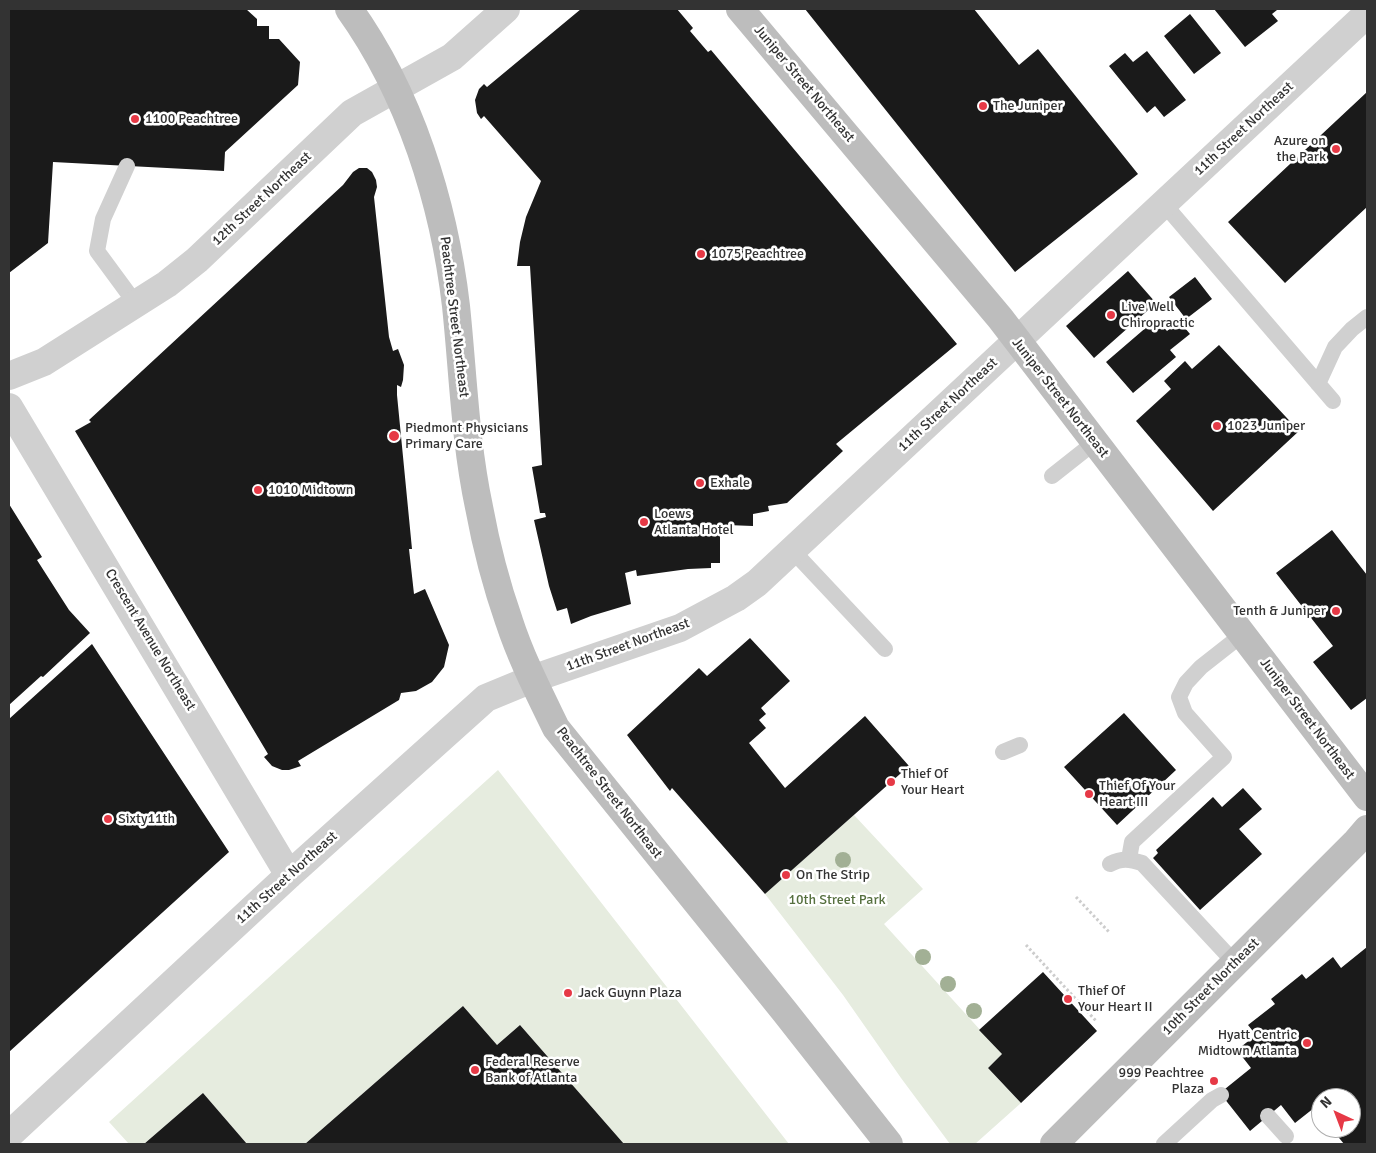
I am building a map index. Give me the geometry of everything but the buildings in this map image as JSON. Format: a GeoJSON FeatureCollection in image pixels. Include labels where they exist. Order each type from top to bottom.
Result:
{"type":"FeatureCollection","features":[{"type":"Feature","properties":{"kind":"main road","name":"Peachtree Street Northeast"},"geometry":{"type":"LineString","coordinates":[[349,9],[378,52],[416,140],[433,188],[441,222],[455,304],[478,506],[492,566],[509,622],[532,679],[556,728],[889,1144]]}},
{"type":"Feature","properties":{"kind":"main road","name":"Juniper Street Northeast"},"geometry":{"type":"LineString","coordinates":[[740,9],[968,279],[1243,634],[1367,798]]}},
{"type":"Feature","properties":{"kind":"main road","name":"10th Street Northeast"},"geometry":{"type":"LineString","coordinates":[[1054,1144],[1356,843],[1367,828]]}},
{"type":"Feature","properties":{"kind":"street","name":"12th Street Northeast"},"geometry":{"type":"LineString","coordinates":[[9,376],[44,362],[167,284],[197,260],[352,113],[452,57],[506,9]]}},
{"type":"Feature","properties":{"kind":"street","name":"11th Street Northeast"},"geometry":{"type":"LineString","coordinates":[[9,1135],[289,874],[486,698],[532,679],[662,636],[722,606],[750,588],[1367,14]]}},
{"type":"Feature","properties":{"kind":"street","name":"Crescent Avenue Northeast"},"geometry":{"type":"LineString","coordinates":[[9,407],[289,874]]}},
{"type":"Feature","properties":{"kind":"lane"},"geometry":{"type":"LineString","coordinates":[[127,166],[102,219],[97,251],[136,304]]}},
{"type":"Feature","properties":{"kind":"lane"},"geometry":{"type":"LineString","coordinates":[[1164,204],[1333,401]]}},
{"type":"Feature","properties":{"kind":"lane"},"geometry":{"type":"LineString","coordinates":[[1318,384],[1335,347],[1352,329],[1367,317]]}},
{"type":"Feature","properties":{"kind":"lane"},"geometry":{"type":"LineString","coordinates":[[1052,476],[1095,442]]}},
{"type":"Feature","properties":{"kind":"lane"},"geometry":{"type":"LineString","coordinates":[[792,550],[885,649]]}},
{"type":"Feature","properties":{"kind":"lane"},"geometry":{"type":"LineString","coordinates":[[1129,858],[1132,842],[1224,757],[1185,714],[1179,697],[1186,683],[1201,667],[1243,634]]}},
{"type":"Feature","properties":{"kind":"lane"},"geometry":{"type":"LineString","coordinates":[[1004,752],[1020,745]]}},
{"type":"Feature","properties":{"kind":"lane"},"geometry":{"type":"LineString","coordinates":[[1110,864],[1119,859],[1129,858],[1142,863],[1156,875],[1235,963]]}},
{"type":"Feature","properties":{"kind":"lane"},"geometry":{"type":"LineString","coordinates":[[1164,1144],[1212,1100],[1221,1095]]}},
{"type":"Feature","properties":{"kind":"lane"},"geometry":{"type":"LineString","coordinates":[[1268,1116],[1286,1136]]}},
{"type":"Feature","properties":{"kind":"path"},"geometry":{"type":"LineString","coordinates":[[1076,897],[1110,932]]}},
{"type":"Feature","properties":{"kind":"path"},"geometry":{"type":"LineString","coordinates":[[1026,945],[1097,1022]]}},
{"type":"Feature","properties":{"kind":"green space"},"geometry":{"type":"Polygon","coordinates":[[[498,770],[789,1144],[624,1144],[520,1025],[497,1045],[463,1006],[305,1144],[247,1144],[203,1093],[144,1144],[129,1144],[109,1122],[498,770]]]}},
{"type":"Feature","properties":{"kind":"green space","name":"10th Street Park"},"geometry":{"type":"Polygon","coordinates":[[[854,815],[923,889],[884,924],[1002,1054],[988,1068],[1021,1103],[975,1144],[950,1144],[843,995],[765,894],[854,815]]]}},
{"type":"Feature","properties":{"kind":"place","name":"The Juniper"},"geometry":{"type":"Point","coordinates":[983,106]}},
{"type":"Feature","properties":{"kind":"place","name":"1100 Peachtree"},"geometry":{"type":"Point","coordinates":[135,119]}},
{"type":"Feature","properties":{"kind":"place","name":"Azure on the Park"},"geometry":{"type":"Point","coordinates":[1336,149]}},
{"type":"Feature","properties":{"kind":"place","name":"1075 Peachtree"},"geometry":{"type":"Point","coordinates":[701,254]}},
{"type":"Feature","properties":{"kind":"place","name":"Live Well Chiropractic"},"geometry":{"type":"Point","coordinates":[1111,315]}},
{"type":"Feature","properties":{"kind":"place","name":"1023 Juniper"},"geometry":{"type":"Point","coordinates":[1217,426]}},
{"type":"Feature","properties":{"kind":"place","name":"Piedmont Physicians Primary Care"},"geometry":{"type":"Point","coordinates":[394,436]}},
{"type":"Feature","properties":{"kind":"place","name":"Exhale"},"geometry":{"type":"Point","coordinates":[700,483]}},
{"type":"Feature","properties":{"kind":"place","name":"1010 Midtown"},"geometry":{"type":"Point","coordinates":[258,490]}},
{"type":"Feature","properties":{"kind":"place","name":"Loews Atlanta Hotel"},"geometry":{"type":"Point","coordinates":[644,522]}},
{"type":"Feature","properties":{"kind":"place","name":"Tenth & Juniper"},"geometry":{"type":"Point","coordinates":[1336,611]}},
{"type":"Feature","properties":{"kind":"place","name":"Thief Of Your Heart"},"geometry":{"type":"Point","coordinates":[891,782]}},
{"type":"Feature","properties":{"kind":"place","name":"Thief Of Your Heart III"},"geometry":{"type":"Point","coordinates":[1089,794]}},
{"type":"Feature","properties":{"kind":"place","name":"Sixty11th"},"geometry":{"type":"Point","coordinates":[108,819]}},
{"type":"Feature","properties":{"kind":"place","name":"On The Strip"},"geometry":{"type":"Point","coordinates":[786,875]}},
{"type":"Feature","properties":{"kind":"place","name":"Jack Guynn Plaza"},"geometry":{"type":"Point","coordinates":[568,993]}},
{"type":"Feature","properties":{"kind":"place","name":"Thief Of Your Heart II"},"geometry":{"type":"Point","coordinates":[1068,999]}},
{"type":"Feature","properties":{"kind":"place","name":"Hyatt Centric Midtown Atlanta"},"geometry":{"type":"Point","coordinates":[1307,1043]}},
{"type":"Feature","properties":{"kind":"place","name":"Federal Reserve Bank of Atlanta"},"geometry":{"type":"Point","coordinates":[475,1070]}},
{"type":"Feature","properties":{"kind":"place","name":"999 Peachtree Plaza"},"geometry":{"type":"Point","coordinates":[1214,1081]}}]}
